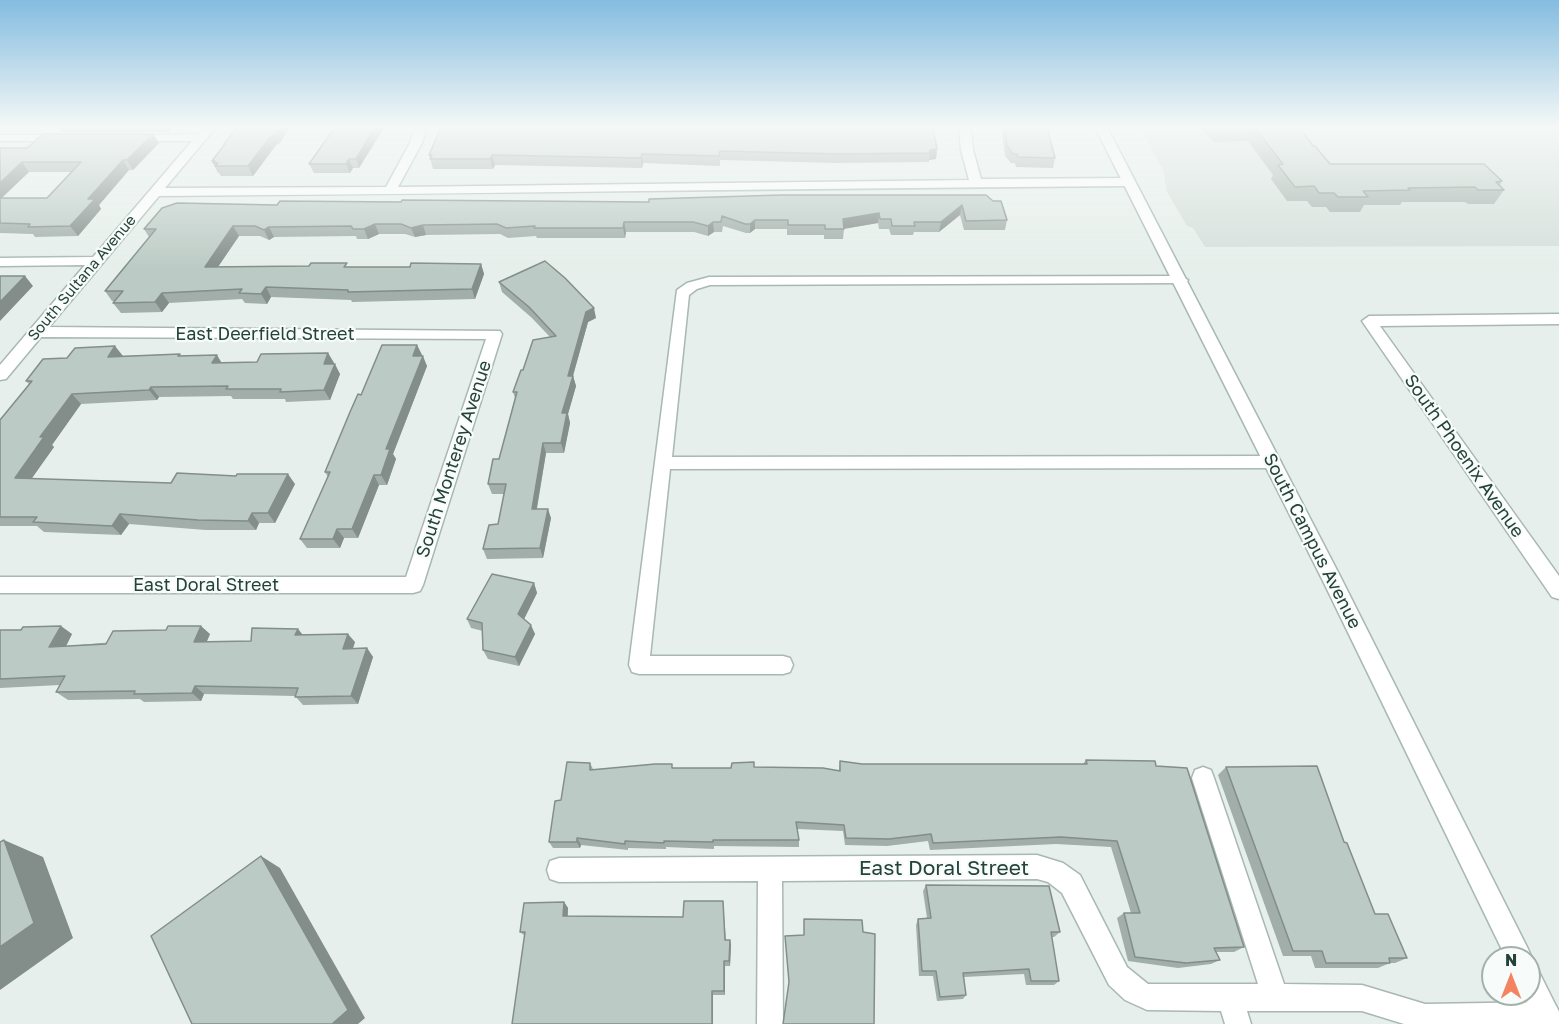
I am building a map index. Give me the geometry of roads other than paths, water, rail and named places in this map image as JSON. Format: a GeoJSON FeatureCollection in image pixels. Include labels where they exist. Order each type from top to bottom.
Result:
{"type":"FeatureCollection","features":[{"type":"Feature","properties":{"kind":"street","name":"South Sultana Avenue"},"geometry":{"type":"LineString","coordinates":[[0,375],[170,175]]}},
{"type":"Feature","properties":{"kind":"street"},"geometry":{"type":"LineString","coordinates":[[390,191],[399,175]]}},
{"type":"Feature","properties":{"kind":"street"},"geometry":{"type":"LineString","coordinates":[[974,175],[976,183]]}},
{"type":"Feature","properties":{"kind":"street","name":"South Campus Avenue"},"geometry":{"type":"LineString","coordinates":[[1125,175],[1272,462],[1513,946]]}},
{"type":"Feature","properties":{"kind":"street"},"geometry":{"type":"LineString","coordinates":[[155,192],[567,190],[736,184],[1129,182]]}},
{"type":"Feature","properties":{"kind":"street"},"geometry":{"type":"LineString","coordinates":[[0,262],[96,261]]}},
{"type":"Feature","properties":{"kind":"street"},"geometry":{"type":"LineString","coordinates":[[783,665],[639,665],[682,293],[692,286],[709,281],[1180,280]]}},
{"type":"Feature","properties":{"kind":"street","name":"South Phoenix Avenue"},"geometry":{"type":"LineString","coordinates":[[1559,319],[1369,321],[1559,591]]}},
{"type":"Feature","properties":{"kind":"street","name":"East Deerfield Street"},"geometry":{"type":"LineString","coordinates":[[35,332],[495,334]]}},
{"type":"Feature","properties":{"kind":"street","name":"South Monterey Avenue"},"geometry":{"type":"LineString","coordinates":[[413,585],[495,334]]}},
{"type":"Feature","properties":{"kind":"street"},"geometry":{"type":"LineString","coordinates":[[662,463],[1272,462]]}},
{"type":"Feature","properties":{"kind":"street","name":"East Doral Street"},"geometry":{"type":"LineString","coordinates":[[0,585],[413,585]]}},
{"type":"Feature","properties":{"kind":"street"},"geometry":{"type":"LineString","coordinates":[[1203,778],[1275,996]]}},
{"type":"Feature","properties":{"kind":"street","name":"East Doral Street"},"geometry":{"type":"LineString","coordinates":[[559,870],[1037,867],[1054,872],[1071,885],[1118,976],[1134,991],[1147,997],[1362,998],[1425,1017],[1549,1020]]}},
{"type":"Feature","properties":{"kind":"street"},"geometry":{"type":"LineString","coordinates":[[770,870],[770,1024]]}},
{"type":"Feature","properties":{"kind":"street"},"geometry":{"type":"LineString","coordinates":[[1230,997],[1238,1024]]}},
{"type":"Feature","properties":{"kind":"street"},"geometry":{"type":"LineString","coordinates":[[1541,1004],[1549,1020]]}}]}
